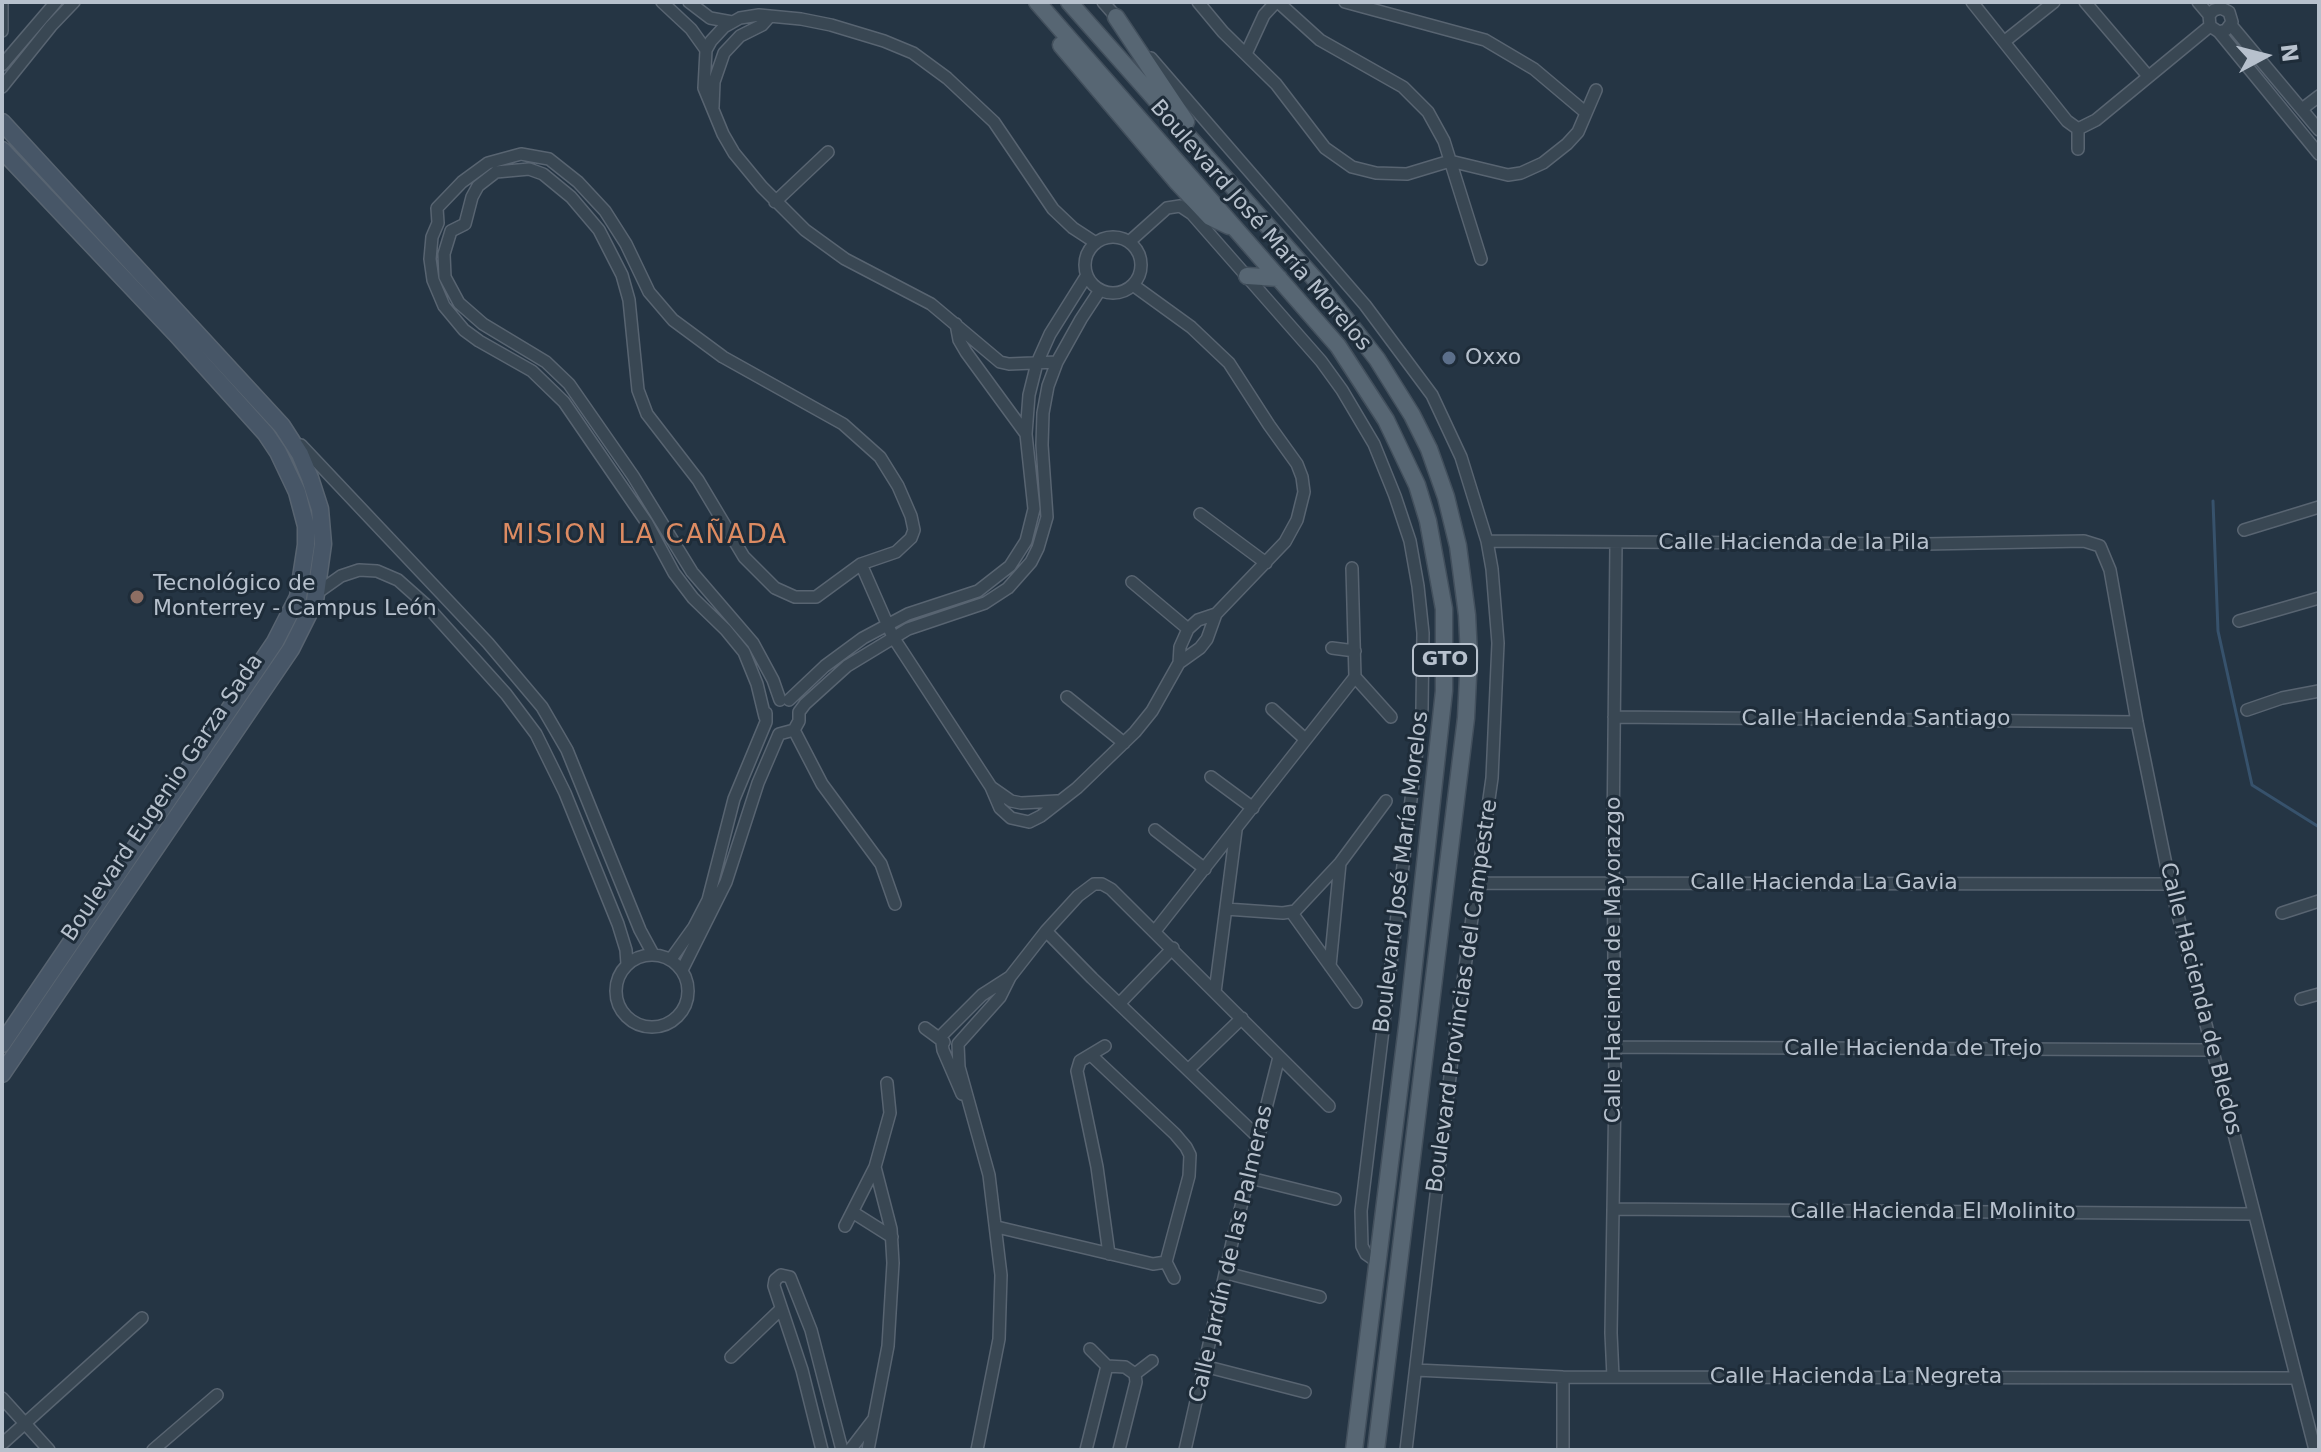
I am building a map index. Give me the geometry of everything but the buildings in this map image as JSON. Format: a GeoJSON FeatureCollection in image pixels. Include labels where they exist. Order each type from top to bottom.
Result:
{"type":"FeatureCollection","features":[{"type":"Feature","properties":{"kind":"main road"},"geometry":{"type":"LineString","coordinates":[[1023,2],[1202,208],[1216,221],[1235,228]]}},
{"type":"Feature","properties":{"kind":"main road","name":"Boulevard José María Morelos"},"geometry":{"type":"LineString","coordinates":[[1037,2],[1319,323],[1353,367],[1403,453],[1428,521],[1444,609],[1444,691],[1354,1450]]}},
{"type":"Feature","properties":{"kind":"main road","name":"Boulevard José María Morelos"},"geometry":{"type":"LineString","coordinates":[[1069,2],[1313,277],[1362,337],[1412,415],[1429,449],[1446,497],[1458,546],[1467,615],[1467,702],[1457,806],[1376,1450]]}},
{"type":"Feature","properties":{"kind":"main road"},"geometry":{"type":"LineString","coordinates":[[1116,17],[1225,179]]}},
{"type":"Feature","properties":{"kind":"main road"},"geometry":{"type":"LineString","coordinates":[[1247,276],[1279,278]]}},
{"type":"Feature","properties":{"kind":"street"},"geometry":{"type":"LineString","coordinates":[[2,65],[56,2]]}},
{"type":"Feature","properties":{"kind":"street"},"geometry":{"type":"LineString","coordinates":[[2,87],[74,2]]}},
{"type":"Feature","properties":{"kind":"street"},"geometry":{"type":"LineString","coordinates":[[662,2],[691,29],[706,50]]}},
{"type":"Feature","properties":{"kind":"street"},"geometry":{"type":"LineString","coordinates":[[689,2],[710,18],[732,22]]}},
{"type":"Feature","properties":{"kind":"street","name":"Boulevard Provincias del Campestre"},"geometry":{"type":"LineString","coordinates":[[1103,2],[1365,305],[1417,371],[1454,439],[1487,541],[1496,605],[1498,689],[1492,778],[1453,1051],[1406,1450]]}},
{"type":"Feature","properties":{"kind":"street"},"geometry":{"type":"LineString","coordinates":[[1198,2],[1282,91],[1325,148],[1352,167],[1391,175],[1419,171],[1450,161],[1508,175],[1521,173],[1543,163],[1578,132],[1596,90]]}},
{"type":"Feature","properties":{"kind":"street"},"geometry":{"type":"LineString","coordinates":[[1246,54],[1264,15],[1277,2],[1320,40],[1409,93],[1438,127],[1481,259]]}},
{"type":"Feature","properties":{"kind":"street"},"geometry":{"type":"LineString","coordinates":[[1972,2],[2063,117],[2078,129]]}},
{"type":"Feature","properties":{"kind":"street"},"geometry":{"type":"LineString","coordinates":[[2005,41],[2054,2]]}},
{"type":"Feature","properties":{"kind":"street"},"geometry":{"type":"LineString","coordinates":[[2085,2],[2148,76]]}},
{"type":"Feature","properties":{"kind":"street"},"geometry":{"type":"LineString","coordinates":[[2198,2],[2213,25],[2319,154]]}},
{"type":"Feature","properties":{"kind":"street"},"geometry":{"type":"LineString","coordinates":[[2078,129],[2096,120],[2213,25],[2214,10],[2240,2]]}},
{"type":"Feature","properties":{"kind":"street"},"geometry":{"type":"LineString","coordinates":[[2,3],[2,31]]}},
{"type":"Feature","properties":{"kind":"street"},"geometry":{"type":"LineString","coordinates":[[1348,3],[1485,40],[1534,69],[1585,112]]}},
{"type":"Feature","properties":{"kind":"street"},"geometry":{"type":"LineString","coordinates":[[2213,25],[2226,30],[2231,25],[2232,18],[2222,7]]}},
{"type":"Feature","properties":{"kind":"street"},"geometry":{"type":"LineString","coordinates":[[1057,362],[1000,362],[923,299],[845,259],[805,230],[775,202],[734,153],[707,100],[703,81],[706,50],[718,33],[732,22],[753,15],[801,19],[865,35],[913,53],[932,66],[994,122],[1053,209],[1073,228],[1096,243]]}},
{"type":"Feature","properties":{"kind":"street"},"geometry":{"type":"LineString","coordinates":[[714,116],[714,82],[721,59],[740,36],[762,25],[770,16]]}},
{"type":"Feature","properties":{"kind":"street"},"geometry":{"type":"LineString","coordinates":[[2231,25],[2319,130]]}},
{"type":"Feature","properties":{"kind":"street"},"geometry":{"type":"LineString","coordinates":[[2302,109],[2319,96]]}},
{"type":"Feature","properties":{"kind":"street","name":"Boulevard Eugenio Garza Sada"},"geometry":{"type":"LineString","coordinates":[[2,122],[282,426],[306,468],[320,509],[323,544],[312,610],[291,649],[2,1074]]}},
{"type":"Feature","properties":{"kind":"street"},"geometry":{"type":"LineString","coordinates":[[2078,129],[2078,149]]}},
{"type":"Feature","properties":{"kind":"street","name":"Boulevard Eugenio Garza Sada"},"geometry":{"type":"LineString","coordinates":[[2,150],[254,420],[290,473],[306,526],[302,580],[286,623],[2,1044]]}},
{"type":"Feature","properties":{"kind":"street"},"geometry":{"type":"LineString","coordinates":[[775,202],[828,152]]}},
{"type":"Feature","properties":{"kind":"street"},"geometry":{"type":"LineString","coordinates":[[799,712],[784,700],[753,643],[692,572],[580,397],[546,362],[483,324],[459,303],[445,277],[444,254],[451,231],[465,224],[467,209],[478,186],[496,172],[529,169],[543,174],[571,197],[599,230],[622,275],[629,300],[638,390],[647,414],[698,480],[749,564],[775,588],[803,598],[823,595],[861,564],[896,552],[907,544],[913,535],[911,516],[898,486],[880,457],[843,424],[723,357],[673,320],[649,292],[626,244],[605,211],[567,172],[549,159],[521,154],[503,157],[474,171],[437,208],[438,223],[432,237],[430,259],[433,280],[444,306],[464,330],[532,371],[564,402],[647,523],[674,573],[744,652],[766,719],[773,732],[779,734],[794,730],[799,721],[799,712],[840,672],[908,629],[985,603],[1008,588],[1031,562],[1044,528],[1048,505],[1042,459],[1043,413],[1048,386],[1057,362],[1100,290]]}},
{"type":"Feature","properties":{"kind":"street"},"geometry":{"type":"LineString","coordinates":[[449,198],[460,200],[467,209]]}},
{"type":"Feature","properties":{"kind":"street"},"geometry":{"type":"LineString","coordinates":[[1129,242],[1160,213],[1172,206],[1183,207],[1321,361],[1374,444],[1410,541],[1423,633],[1422,709],[1361,1211],[1362,1246],[1366,1254],[1376,1261]]}},
{"type":"Feature","properties":{"kind":"street"},"geometry":{"type":"LineString","coordinates":[[438,223],[451,231]]}},
{"type":"Feature","properties":{"kind":"street"},"geometry":{"type":"LineString","coordinates":[[671,959],[702,913],[712,888],[734,799],[771,704],[784,700],[825,666],[887,623],[963,598],[988,586],[1010,566],[1026,541],[1034,498],[1026,434],[1029,395],[1037,363],[1066,307],[1087,275],[1086,258],[1096,243],[1112,237],[1129,242],[1140,258],[1139,277],[1133,285],[1117,293],[1100,290],[1087,275]]}},
{"type":"Feature","properties":{"kind":"street"},"geometry":{"type":"LineString","coordinates":[[861,564],[893,637],[991,787],[1000,808],[1017,821],[1036,819],[1077,788],[1124,743],[1152,711],[1179,663],[1200,648],[1216,614],[1285,542],[1297,520],[1304,492],[1300,470],[1219,351],[1133,285]]}},
{"type":"Feature","properties":{"kind":"street"},"geometry":{"type":"LineString","coordinates":[[1066,307],[1081,319]]}},
{"type":"Feature","properties":{"kind":"street"},"geometry":{"type":"LineString","coordinates":[[956,324],[959,340],[966,352],[1026,434]]}},
{"type":"Feature","properties":{"kind":"street"},"geometry":{"type":"LineString","coordinates":[[282,426],[459,611],[517,676],[555,727],[640,930],[653,954]]}},
{"type":"Feature","properties":{"kind":"street"},"geometry":{"type":"LineString","coordinates":[[2244,530],[2319,507]]}},
{"type":"Feature","properties":{"kind":"street"},"geometry":{"type":"LineString","coordinates":[[1200,514],[1266,563]]}},
{"type":"Feature","properties":{"kind":"street"},"geometry":{"type":"LineString","coordinates":[[1031,525],[1044,528]]}},
{"type":"Feature","properties":{"kind":"street","name":"Calle Hacienda de la Pila"},"geometry":{"type":"LineString","coordinates":[[1487,541],[1925,544],[2070,541],[2093,542],[2100,546]]}},
{"type":"Feature","properties":{"kind":"street","name":"Calle Hacienda de Mayorazgo"},"geometry":{"type":"LineString","coordinates":[[1613,1377],[1616,543]]}},
{"type":"Feature","properties":{"kind":"street","name":"Calle Hacienda de Bledos"},"geometry":{"type":"LineString","coordinates":[[2100,546],[2110,570],[2170,884],[2315,1450]]}},
{"type":"Feature","properties":{"kind":"street"},"geometry":{"type":"LineString","coordinates":[[1155,931],[1355,677],[1352,568]]}},
{"type":"Feature","properties":{"kind":"street"},"geometry":{"type":"LineString","coordinates":[[317,593],[349,573],[377,571],[406,586],[506,694],[544,748],[565,793],[618,924],[627,964]]}},
{"type":"Feature","properties":{"kind":"street"},"geometry":{"type":"LineString","coordinates":[[1132,582],[1188,629]]}},
{"type":"Feature","properties":{"kind":"street"},"geometry":{"type":"LineString","coordinates":[[2239,621],[2319,598]]}},
{"type":"Feature","properties":{"kind":"street"},"geometry":{"type":"LineString","coordinates":[[445,625],[459,611]]}},
{"type":"Feature","properties":{"kind":"street"},"geometry":{"type":"LineString","coordinates":[[1179,663],[1180,647],[1188,629],[1198,620],[1216,614]]}},
{"type":"Feature","properties":{"kind":"street"},"geometry":{"type":"LineString","coordinates":[[1332,648],[1355,651]]}},
{"type":"Feature","properties":{"kind":"street"},"geometry":{"type":"LineString","coordinates":[[1355,677],[1391,717]]}},
{"type":"Feature","properties":{"kind":"street"},"geometry":{"type":"LineString","coordinates":[[2247,710],[2282,698],[2319,691]]}},
{"type":"Feature","properties":{"kind":"street"},"geometry":{"type":"LineString","coordinates":[[1067,697],[1124,743]]}},
{"type":"Feature","properties":{"kind":"street"},"geometry":{"type":"LineString","coordinates":[[1272,709],[1305,739]]}},
{"type":"Feature","properties":{"kind":"street","name":"Calle Hacienda Santiago"},"geometry":{"type":"LineString","coordinates":[[1614,717],[2137,722]]}},
{"type":"Feature","properties":{"kind":"street"},"geometry":{"type":"LineString","coordinates":[[794,730],[826,790],[881,864],[895,904]]}},
{"type":"Feature","properties":{"kind":"street"},"geometry":{"type":"LineString","coordinates":[[682,970],[721,895],[779,734]]}},
{"type":"Feature","properties":{"kind":"street"},"geometry":{"type":"LineString","coordinates":[[1211,777],[1253,808]]}},
{"type":"Feature","properties":{"kind":"street"},"geometry":{"type":"LineString","coordinates":[[991,787],[1011,801],[1031,804],[1058,801]]}},
{"type":"Feature","properties":{"kind":"street"},"geometry":{"type":"LineString","coordinates":[[734,799],[751,807]]}},
{"type":"Feature","properties":{"kind":"street"},"geometry":{"type":"LineString","coordinates":[[1226,909],[1292,913],[1340,863],[1386,801]]}},
{"type":"Feature","properties":{"kind":"street"},"geometry":{"type":"LineString","coordinates":[[1215,992],[1237,827]]}},
{"type":"Feature","properties":{"kind":"street"},"geometry":{"type":"LineString","coordinates":[[1155,830],[1205,869]]}},
{"type":"Feature","properties":{"kind":"street"},"geometry":{"type":"LineString","coordinates":[[724,843],[737,849]]}},
{"type":"Feature","properties":{"kind":"street"},"geometry":{"type":"LineString","coordinates":[[1330,966],[1340,863]]}},
{"type":"Feature","properties":{"kind":"street"},"geometry":{"type":"LineString","coordinates":[[977,1450],[999,1339],[1001,1275],[989,1175],[957,1050],[961,1038],[1000,997],[1010,977],[1078,896],[1098,883],[1111,889],[1329,1106]]}},
{"type":"Feature","properties":{"kind":"street","name":"Calle Hacienda La Gavia"},"geometry":{"type":"LineString","coordinates":[[1477,883],[2170,884]]}},
{"type":"Feature","properties":{"kind":"street"},"geometry":{"type":"LineString","coordinates":[[2282,913],[2319,901]]}},
{"type":"Feature","properties":{"kind":"street"},"geometry":{"type":"LineString","coordinates":[[1292,913],[1356,1002]]}},
{"type":"Feature","properties":{"kind":"street"},"geometry":{"type":"LineString","coordinates":[[1046,931],[1259,1138]]}},
{"type":"Feature","properties":{"kind":"street"},"geometry":{"type":"LineString","coordinates":[[1119,1004],[1173,948]]}},
{"type":"Feature","properties":{"kind":"street"},"geometry":{"type":"LineString","coordinates":[[653,954],[671,959],[682,970],[687,981],[685,1007],[678,1017],[667,1024],[642,1026],[630,1020],[616,999],[619,974],[639,956],[653,954]]}},
{"type":"Feature","properties":{"kind":"street"},"geometry":{"type":"LineString","coordinates":[[970,1104],[954,1077],[940,1040],[945,1029],[982,995],[1010,977]]}},
{"type":"Feature","properties":{"kind":"street"},"geometry":{"type":"LineString","coordinates":[[40,985],[55,997]]}},
{"type":"Feature","properties":{"kind":"street"},"geometry":{"type":"LineString","coordinates":[[2301,999],[2319,994]]}},
{"type":"Feature","properties":{"kind":"street"},"geometry":{"type":"LineString","coordinates":[[1188,1070],[1242,1018]]}},
{"type":"Feature","properties":{"kind":"street"},"geometry":{"type":"LineString","coordinates":[[925,1028],[957,1050]]}},
{"type":"Feature","properties":{"kind":"street"},"geometry":{"type":"LineString","coordinates":[[1105,1046],[1080,1061],[1077,1071],[1094,1145],[1109,1254]]}},
{"type":"Feature","properties":{"kind":"street","name":"Calle Hacienda de Trejo"},"geometry":{"type":"LineString","coordinates":[[1614,1047],[2211,1050]]}},
{"type":"Feature","properties":{"kind":"street"},"geometry":{"type":"LineString","coordinates":[[1092,1056],[1175,1134],[1190,1155],[1189,1176],[1166,1262],[1174,1278]]}},
{"type":"Feature","properties":{"kind":"street","name":"Calle Jardín de las Palmeras"},"geometry":{"type":"LineString","coordinates":[[1185,1450],[1279,1057]]}},
{"type":"Feature","properties":{"kind":"street"},"geometry":{"type":"LineString","coordinates":[[845,1226],[875,1167],[890,1113],[887,1083]]}},
{"type":"Feature","properties":{"kind":"street"},"geometry":{"type":"LineString","coordinates":[[868,1450],[888,1346],[893,1281],[892,1237],[875,1167]]}},
{"type":"Feature","properties":{"kind":"street"},"geometry":{"type":"LineString","coordinates":[[1250,1178],[1335,1199]]}},
{"type":"Feature","properties":{"kind":"street","name":"Calle Hacienda El Molinito"},"geometry":{"type":"LineString","coordinates":[[1613,1209],[2254,1214]]}},
{"type":"Feature","properties":{"kind":"street"},"geometry":{"type":"LineString","coordinates":[[854,1213],[892,1237]]}},
{"type":"Feature","properties":{"kind":"street"},"geometry":{"type":"LineString","coordinates":[[997,1227],[1159,1265],[1166,1262]]}},
{"type":"Feature","properties":{"kind":"street"},"geometry":{"type":"LineString","coordinates":[[1226,1273],[1320,1297]]}},
{"type":"Feature","properties":{"kind":"street"},"geometry":{"type":"LineString","coordinates":[[822,1450],[802,1370],[774,1283],[777,1277],[786,1275],[793,1284],[811,1330],[842,1450]]}},
{"type":"Feature","properties":{"kind":"street"},"geometry":{"type":"LineString","coordinates":[[731,1357],[781,1309]]}},
{"type":"Feature","properties":{"kind":"street"},"geometry":{"type":"LineString","coordinates":[[2,1444],[142,1318]]}},
{"type":"Feature","properties":{"kind":"street"},"geometry":{"type":"LineString","coordinates":[[1090,1349],[1107,1366],[1125,1367],[1135,1374],[1136,1382],[1119,1450]]}},
{"type":"Feature","properties":{"kind":"street"},"geometry":{"type":"LineString","coordinates":[[1135,1374],[1152,1361]]}},
{"type":"Feature","properties":{"kind":"street"},"geometry":{"type":"LineString","coordinates":[[1086,1450],[1107,1366]]}},
{"type":"Feature","properties":{"kind":"street"},"geometry":{"type":"LineString","coordinates":[[1204,1366],[1305,1392]]}},
{"type":"Feature","properties":{"kind":"street","name":"Calle Hacienda La Negreta"},"geometry":{"type":"LineString","coordinates":[[1416,1370],[1563,1377],[2296,1378]]}},
{"type":"Feature","properties":{"kind":"street"},"geometry":{"type":"LineString","coordinates":[[1563,1377],[1563,1450]]}},
{"type":"Feature","properties":{"kind":"street"},"geometry":{"type":"LineString","coordinates":[[153,1450],[217,1395]]}},
{"type":"Feature","properties":{"kind":"street"},"geometry":{"type":"LineString","coordinates":[[2,1398],[49,1450]]}},
{"type":"Feature","properties":{"kind":"street"},"geometry":{"type":"LineString","coordinates":[[850,1450],[873,1419]]}},
{"type":"Feature","properties":{"kind":"street"},"geometry":{"type":"LineString","coordinates":[[819,1432],[837,1427]]}},
{"type":"Feature","properties":{"kind":"waterway"},"geometry":{"type":"LineString","coordinates":[[2213,501],[2218,631],[2252,785],[2319,827]]}},
{"type":"Feature","properties":{"kind":"place","name":"Oxxo"},"geometry":{"type":"Point","coordinates":[1449,358]}},
{"type":"Feature","properties":{"kind":"place","name":"Tecnológico de Monterrey - Campus León"},"geometry":{"type":"Point","coordinates":[137,597]}},
{"type":"Feature","properties":{"kind":"district","name":"MISION LA CAÑADA"},"geometry":{"type":"Point","coordinates":[645,536]}}]}
